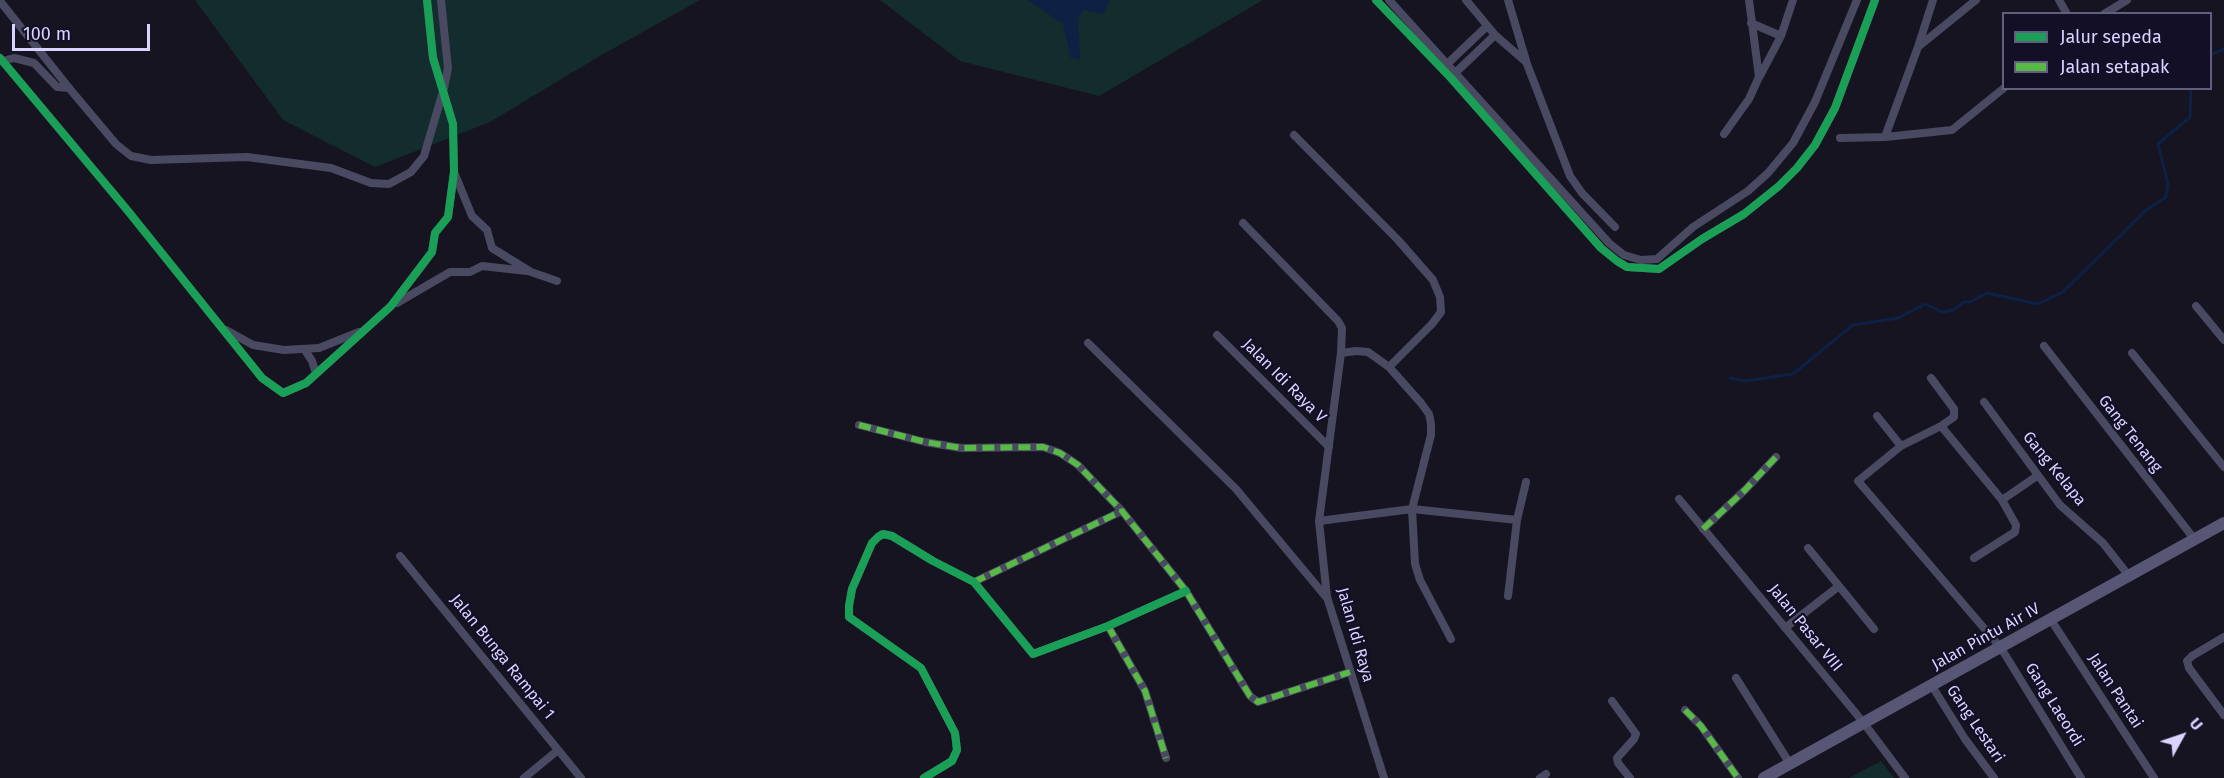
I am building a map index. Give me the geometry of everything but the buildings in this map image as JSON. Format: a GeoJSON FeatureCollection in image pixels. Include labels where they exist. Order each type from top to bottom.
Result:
{"type":"FeatureCollection","features":[{"type":"Feature","properties":{"kind":"main road","name":"Jalan Pintu Air IV"},"geometry":{"type":"LineString","coordinates":[[1764,778],[2224,523]]}},
{"type":"Feature","properties":{"kind":"street"},"geometry":{"type":"LineString","coordinates":[[69,88],[57,87],[34,63],[14,57],[1,60],[262,378],[283,393],[306,382],[392,306],[432,252],[435,233],[448,217],[454,172],[453,124],[434,58],[427,0]]}},
{"type":"Feature","properties":{"kind":"street"},"geometry":{"type":"LineString","coordinates":[[0,1],[116,144],[131,156],[151,160],[247,157],[331,168],[371,183],[389,184],[411,172],[424,156],[444,88],[448,68],[441,0]]}},
{"type":"Feature","properties":{"kind":"street"},"geometry":{"type":"LineString","coordinates":[[1376,0],[1453,76],[1520,151],[1601,248],[1617,261],[1638,269],[1659,269],[1702,239],[1744,214],[1797,168],[1815,145],[1843,91],[1875,0]]}},
{"type":"Feature","properties":{"kind":"street"},"geometry":{"type":"LineString","coordinates":[[1389,0],[1444,67]]}},
{"type":"Feature","properties":{"kind":"street"},"geometry":{"type":"LineString","coordinates":[[1466,0],[1487,26],[1527,64]]}},
{"type":"Feature","properties":{"kind":"street"},"geometry":{"type":"LineString","coordinates":[[1508,0],[1527,64],[1570,176],[1582,193],[1615,227]]}},
{"type":"Feature","properties":{"kind":"street"},"geometry":{"type":"LineString","coordinates":[[1749,0],[1760,77]]}},
{"type":"Feature","properties":{"kind":"street"},"geometry":{"type":"LineString","coordinates":[[1724,134],[1749,99],[1781,36],[1794,0]]}},
{"type":"Feature","properties":{"kind":"street"},"geometry":{"type":"LineString","coordinates":[[1520,151],[1609,243],[1624,255],[1641,260],[1657,259],[1693,227],[1748,191],[1768,173],[1793,142],[1815,102],[1857,0]]}},
{"type":"Feature","properties":{"kind":"street"},"geometry":{"type":"LineString","coordinates":[[1885,137],[1933,0]]}},
{"type":"Feature","properties":{"kind":"street"},"geometry":{"type":"LineString","coordinates":[[1918,48],[1977,0]]}},
{"type":"Feature","properties":{"kind":"street"},"geometry":{"type":"LineString","coordinates":[[2107,12],[2127,0]]}},
{"type":"Feature","properties":{"kind":"street"},"geometry":{"type":"LineString","coordinates":[[1751,23],[1781,36]]}},
{"type":"Feature","properties":{"kind":"street"},"geometry":{"type":"LineString","coordinates":[[1444,67],[1487,26]]}},
{"type":"Feature","properties":{"kind":"street"},"geometry":{"type":"LineString","coordinates":[[1453,76],[1496,35]]}},
{"type":"Feature","properties":{"kind":"street"},"geometry":{"type":"LineString","coordinates":[[1840,138],[1885,137],[1952,130],[2002,90]]}},
{"type":"Feature","properties":{"kind":"street"},"geometry":{"type":"LineString","coordinates":[[1294,135],[1398,240],[1433,280],[1440,297],[1441,312],[1437,318],[1389,367]]}},
{"type":"Feature","properties":{"kind":"street"},"geometry":{"type":"LineString","coordinates":[[454,172],[472,216],[487,230],[492,248],[531,272]]}},
{"type":"Feature","properties":{"kind":"street","name":"Jalan Idi Raya"},"geometry":{"type":"LineString","coordinates":[[1243,223],[1338,321],[1342,328],[1341,353],[1319,521],[1327,597],[1384,778]]}},
{"type":"Feature","properties":{"kind":"street"},"geometry":{"type":"LineString","coordinates":[[1693,227],[1702,239]]}},
{"type":"Feature","properties":{"kind":"street"},"geometry":{"type":"LineString","coordinates":[[392,306],[450,272],[470,272],[482,266],[531,272],[557,281]]}},
{"type":"Feature","properties":{"kind":"street"},"geometry":{"type":"LineString","coordinates":[[2196,306],[2224,340]]}},
{"type":"Feature","properties":{"kind":"street"},"geometry":{"type":"LineString","coordinates":[[223,329],[253,345],[284,350],[320,348],[366,330]]}},
{"type":"Feature","properties":{"kind":"street","name":"Jalan Idi Raya V"},"geometry":{"type":"LineString","coordinates":[[1217,335],[1329,447]]}},
{"type":"Feature","properties":{"kind":"street"},"geometry":{"type":"LineString","coordinates":[[1088,343],[1236,489],[1327,597]]}},
{"type":"Feature","properties":{"kind":"street","name":"Gang Tenang"},"geometry":{"type":"LineString","coordinates":[[2044,346],[2195,540]]}},
{"type":"Feature","properties":{"kind":"street"},"geometry":{"type":"LineString","coordinates":[[305,350],[316,374]]}},
{"type":"Feature","properties":{"kind":"street"},"geometry":{"type":"LineString","coordinates":[[1341,353],[1368,352],[1389,367],[1429,414],[1431,435],[1412,509],[1415,564],[1420,580],[1451,639]]}},
{"type":"Feature","properties":{"kind":"street"},"geometry":{"type":"LineString","coordinates":[[2132,353],[2224,467]]}},
{"type":"Feature","properties":{"kind":"street"},"geometry":{"type":"LineString","coordinates":[[1877,416],[1901,446],[1954,417],[1954,409],[1931,378]]}},
{"type":"Feature","properties":{"kind":"street","name":"Gang Kelapa"},"geometry":{"type":"LineString","coordinates":[[1984,402],[2064,510],[2103,543],[2129,576]]}},
{"type":"Feature","properties":{"kind":"street"},"geometry":{"type":"LineString","coordinates":[[859,425],[925,442],[961,448],[1043,447],[1060,453],[1078,465],[1122,511],[1186,591],[1250,696],[1258,702],[1350,672]]}},
{"type":"Feature","properties":{"kind":"street"},"geometry":{"type":"LineString","coordinates":[[1941,426],[2002,500],[2016,525],[2015,532],[1974,558]]}},
{"type":"Feature","properties":{"kind":"street","name":"Gang Laeordi"},"geometry":{"type":"LineString","coordinates":[[1901,446],[1858,481],[2001,648],[2081,778]]}},
{"type":"Feature","properties":{"kind":"street"},"geometry":{"type":"LineString","coordinates":[[1703,529],[1776,457]]}},
{"type":"Feature","properties":{"kind":"street"},"geometry":{"type":"LineString","coordinates":[[2002,500],[2037,476]]}},
{"type":"Feature","properties":{"kind":"street"},"geometry":{"type":"LineString","coordinates":[[1508,596],[1517,520],[1526,482]]}},
{"type":"Feature","properties":{"kind":"street","name":"Jalan Pasar VIII"},"geometry":{"type":"LineString","coordinates":[[1679,499],[1863,722],[1905,778]]}},
{"type":"Feature","properties":{"kind":"street"},"geometry":{"type":"LineString","coordinates":[[1319,521],[1412,509],[1517,520]]}},
{"type":"Feature","properties":{"kind":"street"},"geometry":{"type":"LineString","coordinates":[[974,582],[1122,511]]}},
{"type":"Feature","properties":{"kind":"street"},"geometry":{"type":"LineString","coordinates":[[924,778],[954,759],[957,750],[955,733],[921,668],[849,616],[852,589],[872,543],[883,534],[887,534],[974,582],[1033,654],[1108,626],[1186,591]]}},
{"type":"Feature","properties":{"kind":"street"},"geometry":{"type":"LineString","coordinates":[[1808,548],[1874,629]]}},
{"type":"Feature","properties":{"kind":"street","name":"Jalan Bunga Rampai 1"},"geometry":{"type":"LineString","coordinates":[[400,556],[580,778]]}},
{"type":"Feature","properties":{"kind":"street"},"geometry":{"type":"LineString","coordinates":[[1785,628],[1839,586]]}},
{"type":"Feature","properties":{"kind":"street","name":"Jalan Pantai"},"geometry":{"type":"LineString","coordinates":[[2051,620],[2154,778]]}},
{"type":"Feature","properties":{"kind":"street"},"geometry":{"type":"LineString","coordinates":[[1108,626],[1145,692],[1166,758]]}},
{"type":"Feature","properties":{"kind":"street"},"geometry":{"type":"LineString","coordinates":[[2224,637],[2187,661],[2189,668],[2224,715]]}},
{"type":"Feature","properties":{"kind":"street"},"geometry":{"type":"LineString","coordinates":[[1736,678],[1790,765]]}},
{"type":"Feature","properties":{"kind":"street","name":"Gang Lestari"},"geometry":{"type":"LineString","coordinates":[[1932,686],[1965,739],[1994,778]]}},
{"type":"Feature","properties":{"kind":"street"},"geometry":{"type":"LineString","coordinates":[[1612,701],[1636,737],[1617,758],[1630,778]]}},
{"type":"Feature","properties":{"kind":"street"},"geometry":{"type":"LineString","coordinates":[[1685,710],[1701,726],[1738,778]]}},
{"type":"Feature","properties":{"kind":"street"},"geometry":{"type":"LineString","coordinates":[[524,778],[558,750]]}},
{"type":"Feature","properties":{"kind":"green space"},"geometry":{"type":"Polygon","coordinates":[[[195,0],[700,0],[598,57],[490,122],[375,167],[283,120],[195,0]]]}},
{"type":"Feature","properties":{"kind":"green space"},"geometry":{"type":"Polygon","coordinates":[[[880,0],[1263,0],[1099,96],[960,61],[880,0]]]}},
{"type":"Feature","properties":{"kind":"green space"},"geometry":{"type":"Polygon","coordinates":[[[1881,761],[1894,778],[1849,778],[1881,761]]]}},
{"type":"Feature","properties":{"kind":"water"},"geometry":{"type":"Polygon","coordinates":[[[1028,0],[1110,0],[1103,14],[1083,10],[1078,19],[1080,60],[1071,58],[1063,24],[1028,0]]]}},
{"type":"Feature","properties":{"kind":"waterway"},"geometry":{"type":"LineString","coordinates":[[2212,54],[2224,49]]}},
{"type":"Feature","properties":{"kind":"waterway"},"geometry":{"type":"LineString","coordinates":[[1730,378],[1745,381],[1793,374],[1853,325],[1898,318],[1925,304],[1942,312],[1953,310],[1964,302],[1970,302],[1987,293],[2038,304],[2063,292],[2145,211],[2166,197],[2168,184],[2158,144],[2190,117],[2191,90]]}},
{"type":"Feature","properties":{"kind":"marked path"},"geometry":{"type":"LineString","coordinates":[[859,425],[925,442],[961,448],[1043,447],[1060,453],[1078,465],[1122,511],[1186,591],[1250,696],[1258,702],[1350,672]]}},
{"type":"Feature","properties":{"kind":"marked path"},"geometry":{"type":"LineString","coordinates":[[1703,529],[1776,457]]}},
{"type":"Feature","properties":{"kind":"marked path"},"geometry":{"type":"LineString","coordinates":[[974,582],[1122,511]]}},
{"type":"Feature","properties":{"kind":"marked path"},"geometry":{"type":"LineString","coordinates":[[1108,626],[1145,691],[1166,758]]}},
{"type":"Feature","properties":{"kind":"marked path"},"geometry":{"type":"LineString","coordinates":[[1685,710],[1701,726],[1738,778]]}},
{"type":"Feature","properties":{"kind":"cycle path"},"geometry":{"type":"LineString","coordinates":[[0,58],[128,211],[262,378],[283,393],[306,383],[391,306],[432,252],[435,233],[448,217],[454,172],[453,124],[433,58],[427,0]]}},
{"type":"Feature","properties":{"kind":"cycle path"},"geometry":{"type":"LineString","coordinates":[[1376,0],[1451,78],[1601,248],[1627,267],[1659,269],[1702,239],[1744,214],[1797,168],[1815,145],[1835,108],[1875,0]]}},
{"type":"Feature","properties":{"kind":"cycle path"},"geometry":{"type":"LineString","coordinates":[[924,778],[952,761],[957,750],[955,733],[921,668],[849,617],[852,589],[872,543],[878,537],[883,534],[892,536],[974,582],[1033,654],[1108,626],[1186,591]]}}]}
